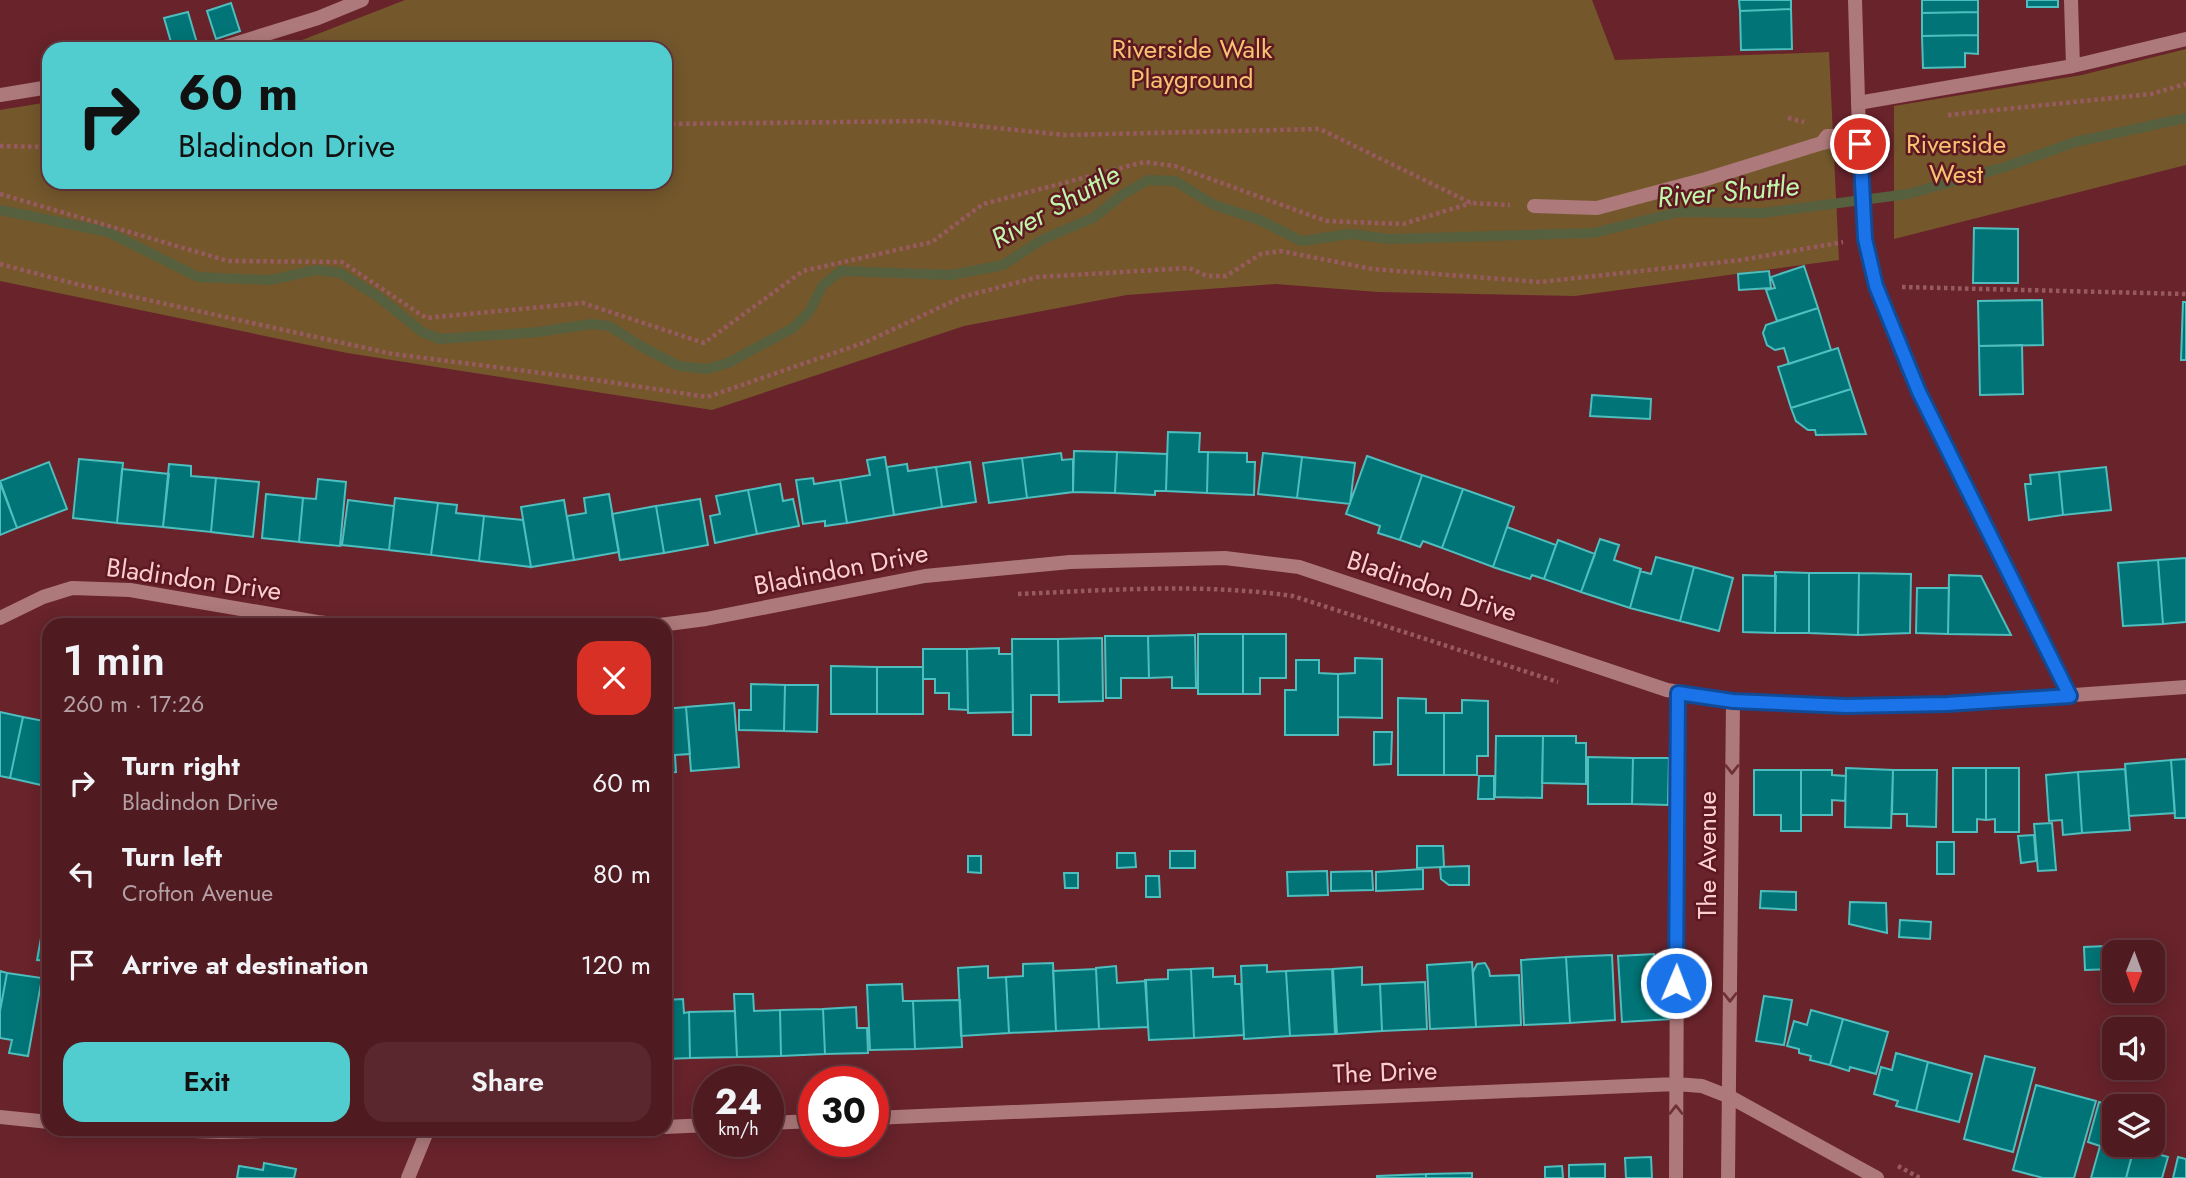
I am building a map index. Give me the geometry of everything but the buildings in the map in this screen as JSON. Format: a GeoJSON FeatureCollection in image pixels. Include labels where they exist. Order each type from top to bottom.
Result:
{"type":"FeatureCollection","features":[{"type":"Feature","properties":{"kind":"street"},"geometry":{"type":"LineString","coordinates":[[241,42],[318,18],[362,0]]}},
{"type":"Feature","properties":{"kind":"street"},"geometry":{"type":"LineString","coordinates":[[1855,0],[1861,199],[1865,239],[1876,286],[1919,392],[2070,696]]}},
{"type":"Feature","properties":{"kind":"street"},"geometry":{"type":"LineString","coordinates":[[2071,0],[2073,66]]}},
{"type":"Feature","properties":{"kind":"street"},"geometry":{"type":"LineString","coordinates":[[1858,103],[2073,66],[2186,39]]}},
{"type":"Feature","properties":{"kind":"street"},"geometry":{"type":"LineString","coordinates":[[0,95],[42,88]]}},
{"type":"Feature","properties":{"kind":"street"},"geometry":{"type":"LineString","coordinates":[[1534,206],[1597,208],[1706,179],[1827,139],[1859,139]]}},
{"type":"Feature","properties":{"kind":"street","name":"Bladindon Drive"},"geometry":{"type":"LineString","coordinates":[[672,623],[925,576],[1070,562],[1225,558],[1299,567],[1678,693],[1733,701],[1846,706],[1947,704],[2186,687]]}},
{"type":"Feature","properties":{"kind":"street","name":"Bladindon Drive"},"geometry":{"type":"LineString","coordinates":[[0,618],[43,597],[72,588],[130,590],[301,618]]}},
{"type":"Feature","properties":{"kind":"street","name":"The Avenue"},"geometry":{"type":"LineString","coordinates":[[1676,1178],[1678,693]]}},
{"type":"Feature","properties":{"kind":"street","name":"The Avenue"},"geometry":{"type":"LineString","coordinates":[[1728,1178],[1733,701]]}},
{"type":"Feature","properties":{"kind":"street","name":"The Drive"},"geometry":{"type":"LineString","coordinates":[[889,1117],[1676,1084],[1702,1086],[1730,1097],[1877,1178]]}},
{"type":"Feature","properties":{"kind":"street"},"geometry":{"type":"LineString","coordinates":[[0,1117],[42,1121]]}},
{"type":"Feature","properties":{"kind":"street"},"geometry":{"type":"LineString","coordinates":[[672,1127],[693,1126]]}},
{"type":"Feature","properties":{"kind":"street"},"geometry":{"type":"LineString","coordinates":[[408,1178],[425,1136]]}},
{"type":"Feature","properties":{"kind":"path"},"geometry":{"type":"LineString","coordinates":[[1947,115],[2151,94],[2186,84]]}},
{"type":"Feature","properties":{"kind":"path"},"geometry":{"type":"LineString","coordinates":[[672,124],[928,121],[1065,135],[1320,128],[1471,203]]}},
{"type":"Feature","properties":{"kind":"path"},"geometry":{"type":"LineString","coordinates":[[0,146],[42,147]]}},
{"type":"Feature","properties":{"kind":"path"},"geometry":{"type":"LineString","coordinates":[[0,194],[228,261],[342,262],[426,318],[583,303],[704,343],[803,271],[932,242],[983,204],[1144,162],[1175,166],[1326,221],[1403,224],[1471,203],[1534,206]]}},
{"type":"Feature","properties":{"kind":"path"},"geometry":{"type":"LineString","coordinates":[[0,264],[80,285],[393,354],[707,397],[866,342],[962,297],[1038,276],[1189,268],[1207,275],[1226,276],[1261,254],[1281,251],[1372,269],[1540,282],[1741,260],[1865,239]]}},
{"type":"Feature","properties":{"kind":"path"},"geometry":{"type":"LineString","coordinates":[[1876,286],[2186,294]]}},
{"type":"Feature","properties":{"kind":"path"},"geometry":{"type":"LineString","coordinates":[[1013,595],[1165,587],[1248,590],[1293,596],[1569,686]]}},
{"type":"Feature","properties":{"kind":"green space","name":"Riverside Walk Playground"},"geometry":{"type":"Polygon","coordinates":[[[405,0],[1592,0],[1615,60],[1829,52],[1839,260],[1575,296],[1378,292],[1276,284],[1127,295],[964,326],[712,410],[347,353],[0,281],[0,110],[42,103],[42,189],[672,189],[672,42],[297,42],[405,0]]]}},
{"type":"Feature","properties":{"kind":"green space","name":"Riverside West"},"geometry":{"type":"Polygon","coordinates":[[[2186,49],[2186,165],[1894,239],[1894,106],[2082,75],[2186,49]]]}},
{"type":"Feature","properties":{"kind":"waterway","name":"River Shuttle"},"geometry":{"type":"LineString","coordinates":[[0,210],[108,232],[198,277],[270,280],[316,270],[340,273],[379,297],[422,332],[440,339],[538,332],[591,324],[609,326],[679,366],[707,369],[728,363],[793,328],[809,312],[823,285],[841,271],[951,275],[1003,265],[1043,239],[1093,218],[1122,195],[1148,180],[1175,181],[1214,205],[1260,220],[1301,241],[1350,234],[1390,239],[1593,233],[1679,212],[1763,213],[1908,194],[2005,167],[2075,142],[2186,118]]}},
{"type":"Feature","properties":{"kind":"route"},"geometry":{"type":"LineString","coordinates":[[1676,983],[1678,693],[1733,701],[1846,706],[1947,704],[2070,696],[1919,392],[1876,286],[1865,239],[1860,144]]}}]}
